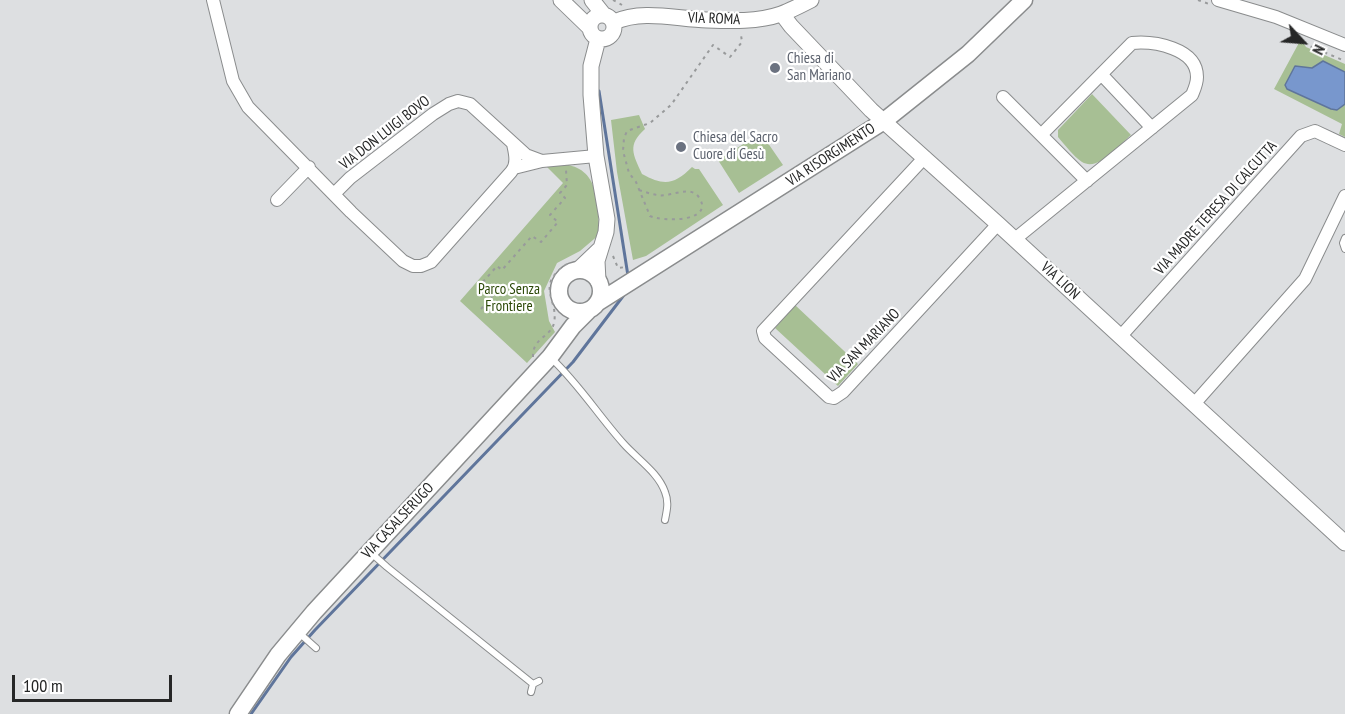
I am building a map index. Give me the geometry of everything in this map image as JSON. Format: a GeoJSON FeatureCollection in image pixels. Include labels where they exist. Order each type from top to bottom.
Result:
{"type":"FeatureCollection","features":[{"type":"Feature","properties":{"kind":"main road","name":"VIA RISORGIMENTO"},"geometry":{"type":"LineString","coordinates":[[566,335],[579,318],[593,307],[884,121],[968,54],[1024,0]]}},
{"type":"Feature","properties":{"kind":"main road"},"geometry":{"type":"LineString","coordinates":[[566,335],[568,322],[566,307],[560,297],[560,285],[576,266],[589,272],[609,288],[622,289]]}},
{"type":"Feature","properties":{"kind":"main road"},"geometry":{"type":"LineString","coordinates":[[566,307],[576,312],[593,307],[601,292],[599,282]]}},
{"type":"Feature","properties":{"kind":"main road","name":"VIA CASALSERUGO"},"geometry":{"type":"LineString","coordinates":[[238,714],[261,679],[373,555],[556,362],[566,335]]}},
{"type":"Feature","properties":{"kind":"street"},"geometry":{"type":"LineString","coordinates":[[213,0],[233,81],[240,97],[351,212],[408,265],[421,266],[431,262],[514,168],[542,161],[596,156]]}},
{"type":"Feature","properties":{"kind":"street"},"geometry":{"type":"LineString","coordinates":[[561,0],[594,33],[605,39],[611,36],[615,29],[592,0]]}},
{"type":"Feature","properties":{"kind":"street","name":"VIA ROMA"},"geometry":{"type":"LineString","coordinates":[[608,18],[653,16],[741,21],[782,14],[811,0]]}},
{"type":"Feature","properties":{"kind":"street"},"geometry":{"type":"LineString","coordinates":[[1218,0],[1276,17],[1345,45]]}},
{"type":"Feature","properties":{"kind":"street","name":"VIA LION"},"geometry":{"type":"LineString","coordinates":[[782,14],[884,121],[1345,543]]}},
{"type":"Feature","properties":{"kind":"street"},"geometry":{"type":"LineString","coordinates":[[599,282],[597,261],[604,251],[608,219],[596,156],[591,66],[593,18],[608,18]]}},
{"type":"Feature","properties":{"kind":"street"},"geometry":{"type":"LineString","coordinates":[[1015,240],[1192,96],[1197,75],[1186,56],[1178,50],[1161,44],[1132,43],[1042,134]]}},
{"type":"Feature","properties":{"kind":"street"},"geometry":{"type":"LineString","coordinates":[[1101,74],[1152,128]]}},
{"type":"Feature","properties":{"kind":"street"},"geometry":{"type":"LineString","coordinates":[[1003,97],[1087,181]]}},
{"type":"Feature","properties":{"kind":"street","name":"VIA DON LUIGI BOVO"},"geometry":{"type":"LineString","coordinates":[[335,193],[350,178],[449,104],[458,101],[470,104],[526,155],[542,161]]}},
{"type":"Feature","properties":{"kind":"street","name":"VIA MADRE TERESA DI CALCUTTA"},"geometry":{"type":"LineString","coordinates":[[1120,337],[1301,135],[1315,131],[1345,145]]}},
{"type":"Feature","properties":{"kind":"street"},"geometry":{"type":"LineString","coordinates":[[513,144],[514,168]]}},
{"type":"Feature","properties":{"kind":"street","name":"VIA SAN MARIANO"},"geometry":{"type":"LineString","coordinates":[[925,157],[763,331],[765,338],[829,398],[834,398],[843,392],[998,224]]}},
{"type":"Feature","properties":{"kind":"street"},"geometry":{"type":"LineString","coordinates":[[278,200],[309,167]]}},
{"type":"Feature","properties":{"kind":"street"},"geometry":{"type":"LineString","coordinates":[[1194,404],[1305,279],[1345,196]]}},
{"type":"Feature","properties":{"kind":"street"},"geometry":{"type":"LineString","coordinates":[[576,266],[604,251]]}},
{"type":"Feature","properties":{"kind":"lane"},"geometry":{"type":"LineString","coordinates":[[1345,238],[1343,243],[1345,249]]}},
{"type":"Feature","properties":{"kind":"lane"},"geometry":{"type":"LineString","coordinates":[[556,362],[570,375],[622,443],[659,480],[668,503],[665,520]]}},
{"type":"Feature","properties":{"kind":"lane"},"geometry":{"type":"LineString","coordinates":[[373,555],[536,682],[531,692]]}},
{"type":"Feature","properties":{"kind":"lane"},"geometry":{"type":"LineString","coordinates":[[301,635],[314,646]]}},
{"type":"Feature","properties":{"kind":"path"},"geometry":{"type":"LineString","coordinates":[[639,190],[657,196],[688,191],[696,194],[702,206],[692,217],[683,219],[664,220],[650,216],[644,205],[636,182],[629,173],[623,151],[624,138],[627,131],[650,123],[670,105],[713,45],[730,57],[742,42],[741,35]]}},
{"type":"Feature","properties":{"kind":"path"},"geometry":{"type":"LineString","coordinates":[[481,309],[494,294],[482,283],[497,266],[502,270],[532,236],[541,242],[558,222],[550,215],[565,198],[560,193],[567,184],[566,165]]}},
{"type":"Feature","properties":{"kind":"path"},"geometry":{"type":"LineString","coordinates":[[604,251],[621,268]]}},
{"type":"Feature","properties":{"kind":"path"},"geometry":{"type":"LineString","coordinates":[[533,361],[534,345],[553,326],[555,320],[550,284],[559,270],[576,266]]}},
{"type":"Feature","properties":{"kind":"green space"},"geometry":{"type":"Polygon","coordinates":[[[1301,39],[1306,47],[1345,64],[1345,137],[1339,134],[1342,124],[1274,89],[1301,39]]]}},
{"type":"Feature","properties":{"kind":"green space"},"geometry":{"type":"Polygon","coordinates":[[[1092,94],[1131,135],[1102,160],[1089,164],[1075,157],[1058,137],[1058,130],[1092,94]]]}},
{"type":"Feature","properties":{"kind":"green space"},"geometry":{"type":"Polygon","coordinates":[[[639,115],[645,129],[636,140],[633,150],[642,174],[668,182],[680,177],[692,167],[699,169],[723,205],[646,256],[633,260],[617,172],[611,120],[639,115]]]}},
{"type":"Feature","properties":{"kind":"green space"},"geometry":{"type":"Polygon","coordinates":[[[761,133],[783,165],[739,193],[718,160],[761,133]]]}},
{"type":"Feature","properties":{"kind":"green space","name":"Parco Senza Frontiere"},"geometry":{"type":"Polygon","coordinates":[[[562,164],[575,167],[590,179],[597,199],[600,234],[580,251],[557,263],[544,291],[549,321],[555,332],[527,363],[460,301],[563,183],[545,165],[562,164]]]}},
{"type":"Feature","properties":{"kind":"green space"},"geometry":{"type":"Polygon","coordinates":[[[795,305],[858,364],[838,386],[775,328],[795,305]]]}},
{"type":"Feature","properties":{"kind":"water"},"geometry":{"type":"Polygon","coordinates":[[[1323,61],[1345,72],[1345,104],[1337,110],[1287,89],[1285,85],[1295,66],[1312,68],[1323,61]]]}},
{"type":"Feature","properties":{"kind":"waterway"},"geometry":{"type":"LineString","coordinates":[[599,91],[628,276]]}},
{"type":"Feature","properties":{"kind":"waterway"},"geometry":{"type":"LineString","coordinates":[[251,714],[291,657],[573,362],[627,291]]}},
{"type":"Feature","properties":{"kind":"place","name":"Chiesa di San Mariano"},"geometry":{"type":"Point","coordinates":[775,68]}},
{"type":"Feature","properties":{"kind":"place","name":"Chiesa del Sacro Cuore di Gesù"},"geometry":{"type":"Point","coordinates":[681,147]}}]}
